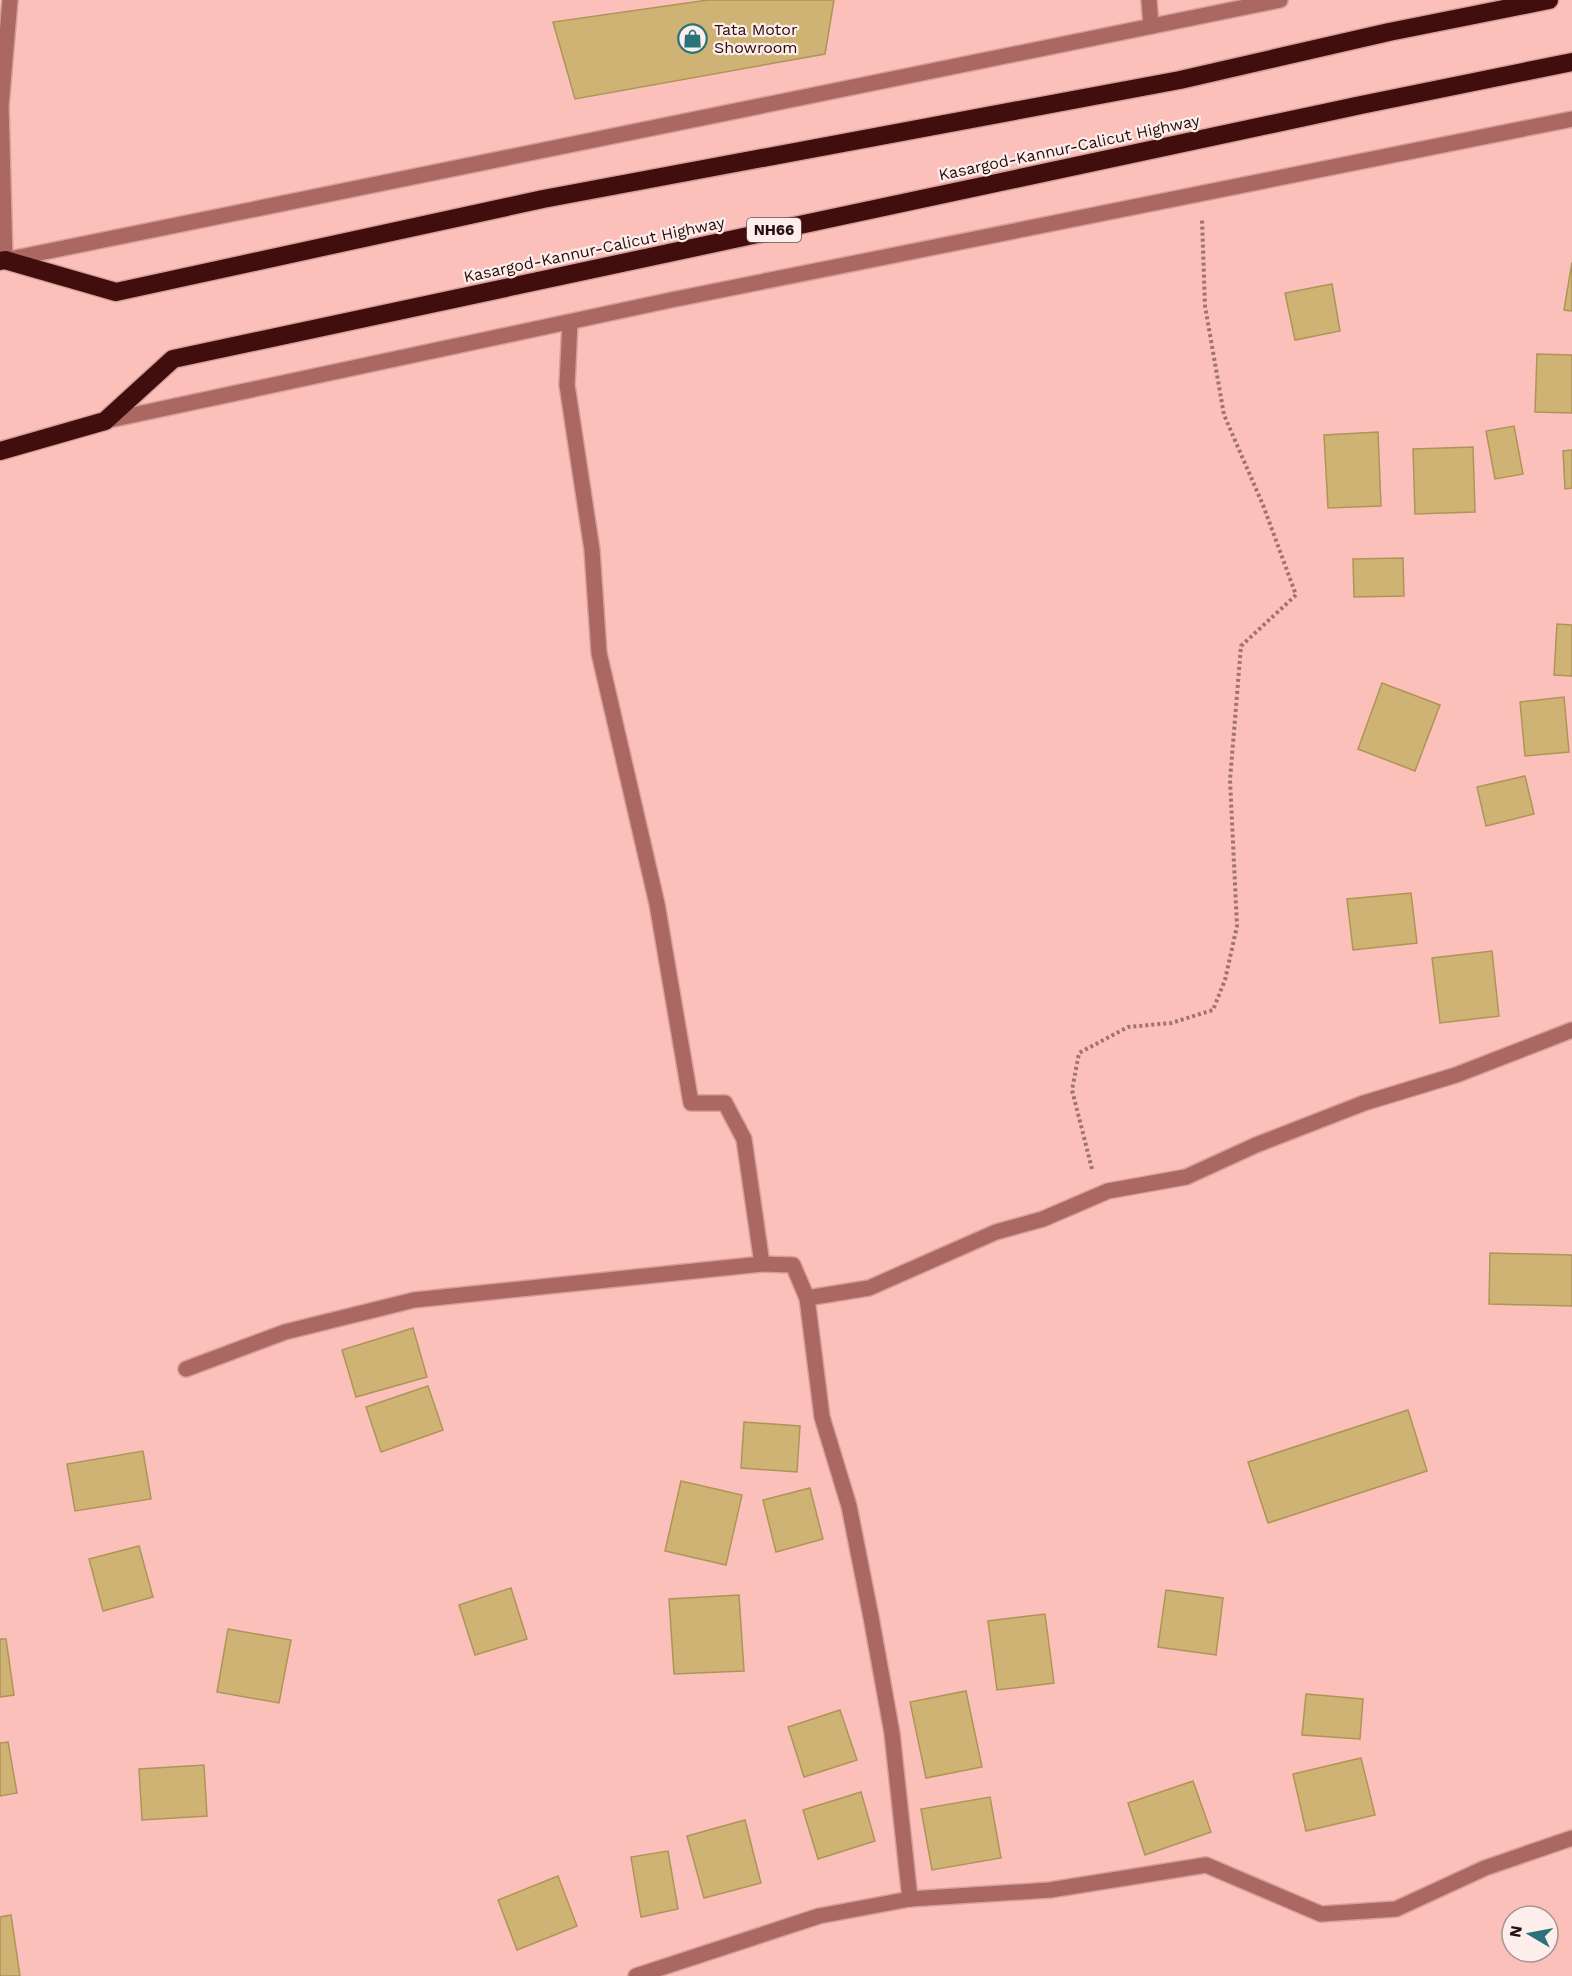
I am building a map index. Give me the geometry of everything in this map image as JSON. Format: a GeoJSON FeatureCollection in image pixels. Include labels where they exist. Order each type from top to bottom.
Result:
{"type":"FeatureCollection","features":[{"type":"Feature","properties":{"kind":"highway"},"geometry":{"type":"LineString","coordinates":[[2,261],[116,292],[543,199],[1180,80],[1389,32],[1550,0]]}},
{"type":"Feature","properties":{"kind":"highway","name":"Kasargod-Kannur-Calicut Highway"},"geometry":{"type":"LineString","coordinates":[[0,451],[105,421],[173,359],[1349,107],[1572,62]]}},
{"type":"Feature","properties":{"kind":"street"},"geometry":{"type":"LineString","coordinates":[[10,0],[1,106],[2,261],[1280,0]]}},
{"type":"Feature","properties":{"kind":"street"},"geometry":{"type":"LineString","coordinates":[[1149,0],[1151,26]]}},
{"type":"Feature","properties":{"kind":"street"},"geometry":{"type":"LineString","coordinates":[[105,421],[570,322],[1572,119]]}},
{"type":"Feature","properties":{"kind":"street"},"geometry":{"type":"LineString","coordinates":[[570,322],[567,385],[592,550],[599,653],[657,904],[691,1103],[725,1102],[744,1139],[762,1264]]}},
{"type":"Feature","properties":{"kind":"street"},"geometry":{"type":"LineString","coordinates":[[807,1298],[869,1288],[996,1232],[1043,1220],[1108,1191],[1186,1177],[1256,1145],[1364,1103],[1456,1075],[1572,1030]]}},
{"type":"Feature","properties":{"kind":"street"},"geometry":{"type":"LineString","coordinates":[[186,1369],[285,1332],[414,1300],[762,1264],[793,1265],[807,1298],[822,1417],[849,1506],[872,1617],[892,1733],[910,1899]]}},
{"type":"Feature","properties":{"kind":"street"},"geometry":{"type":"LineString","coordinates":[[636,1976],[819,1916],[910,1899],[1050,1890],[1206,1865],[1321,1914],[1396,1909],[1485,1868],[1572,1838]]}},
{"type":"Feature","properties":{"kind":"path"},"geometry":{"type":"LineString","coordinates":[[1108,1191],[1093,1170],[1072,1090],[1079,1053],[1128,1027],[1171,1023],[1214,1010],[1225,980],[1237,927],[1230,780],[1241,646],[1296,595],[1263,505],[1224,415],[1204,306],[1201,194]]}},
{"type":"Feature","properties":{"kind":"building","name":"Tata Motor Showroom"},"geometry":{"type":"Polygon","coordinates":[[[708,0],[834,0],[825,54],[575,99],[553,22],[708,0]]]}},
{"type":"Feature","properties":{"kind":"building"},"geometry":{"type":"Polygon","coordinates":[[[1572,262],[1572,311],[1564,310],[1572,262]]]}},
{"type":"Feature","properties":{"kind":"building"},"geometry":{"type":"Polygon","coordinates":[[[1332,284],[1340,331],[1295,340],[1285,293],[1332,284]]]}},
{"type":"Feature","properties":{"kind":"building"},"geometry":{"type":"Polygon","coordinates":[[[1537,354],[1572,355],[1572,413],[1535,412],[1537,354]]]}},
{"type":"Feature","properties":{"kind":"building"},"geometry":{"type":"Polygon","coordinates":[[[1514,426],[1523,474],[1495,479],[1486,431],[1514,426]]]}},
{"type":"Feature","properties":{"kind":"building"},"geometry":{"type":"Polygon","coordinates":[[[1378,432],[1381,506],[1328,508],[1324,435],[1378,432]]]}},
{"type":"Feature","properties":{"kind":"building"},"geometry":{"type":"Polygon","coordinates":[[[1473,447],[1475,512],[1415,514],[1413,449],[1473,447]]]}},
{"type":"Feature","properties":{"kind":"building"},"geometry":{"type":"Polygon","coordinates":[[[1572,450],[1572,488],[1565,489],[1563,451],[1572,450]]]}},
{"type":"Feature","properties":{"kind":"building"},"geometry":{"type":"Polygon","coordinates":[[[1403,558],[1404,596],[1354,597],[1353,559],[1403,558]]]}},
{"type":"Feature","properties":{"kind":"building"},"geometry":{"type":"Polygon","coordinates":[[[1557,624],[1572,625],[1572,676],[1554,675],[1557,624]]]}},
{"type":"Feature","properties":{"kind":"building"},"geometry":{"type":"Polygon","coordinates":[[[1382,683],[1440,705],[1415,771],[1358,749],[1382,683]]]}},
{"type":"Feature","properties":{"kind":"building"},"geometry":{"type":"Polygon","coordinates":[[[1564,697],[1569,752],[1525,756],[1520,702],[1564,697]]]}},
{"type":"Feature","properties":{"kind":"building"},"geometry":{"type":"Polygon","coordinates":[[[1525,776],[1534,814],[1486,826],[1477,787],[1525,776]]]}},
{"type":"Feature","properties":{"kind":"building"},"geometry":{"type":"Polygon","coordinates":[[[1411,893],[1417,943],[1353,950],[1347,899],[1411,893]]]}},
{"type":"Feature","properties":{"kind":"building"},"geometry":{"type":"Polygon","coordinates":[[[1492,951],[1499,1016],[1440,1023],[1432,958],[1492,951]]]}},
{"type":"Feature","properties":{"kind":"building"},"geometry":{"type":"Polygon","coordinates":[[[1490,1253],[1572,1255],[1572,1306],[1489,1304],[1490,1253]]]}},
{"type":"Feature","properties":{"kind":"building"},"geometry":{"type":"Polygon","coordinates":[[[413,1328],[427,1377],[356,1397],[342,1350],[413,1328]]]}},
{"type":"Feature","properties":{"kind":"building"},"geometry":{"type":"Polygon","coordinates":[[[428,1386],[443,1430],[381,1452],[366,1407],[428,1386]]]}},
{"type":"Feature","properties":{"kind":"building"},"geometry":{"type":"Polygon","coordinates":[[[1408,1410],[1427,1471],[1268,1523],[1248,1462],[1408,1410]]]}},
{"type":"Feature","properties":{"kind":"building"},"geometry":{"type":"Polygon","coordinates":[[[744,1422],[800,1426],[797,1472],[741,1468],[744,1422]]]}},
{"type":"Feature","properties":{"kind":"building"},"geometry":{"type":"Polygon","coordinates":[[[143,1451],[151,1499],[75,1511],[67,1464],[143,1451]]]}},
{"type":"Feature","properties":{"kind":"building"},"geometry":{"type":"Polygon","coordinates":[[[681,1481],[742,1495],[726,1565],[665,1551],[681,1481]]]}},
{"type":"Feature","properties":{"kind":"building"},"geometry":{"type":"Polygon","coordinates":[[[810,1488],[823,1539],[776,1552],[763,1500],[810,1488]]]}},
{"type":"Feature","properties":{"kind":"building"},"geometry":{"type":"Polygon","coordinates":[[[139,1546],[153,1597],[103,1611],[89,1559],[139,1546]]]}},
{"type":"Feature","properties":{"kind":"building"},"geometry":{"type":"Polygon","coordinates":[[[511,1588],[527,1639],[475,1655],[459,1605],[511,1588]]]}},
{"type":"Feature","properties":{"kind":"building"},"geometry":{"type":"Polygon","coordinates":[[[1166,1590],[1223,1598],[1216,1655],[1158,1647],[1166,1590]]]}},
{"type":"Feature","properties":{"kind":"building"},"geometry":{"type":"Polygon","coordinates":[[[739,1595],[744,1671],[674,1674],[669,1599],[739,1595]]]}},
{"type":"Feature","properties":{"kind":"building"},"geometry":{"type":"Polygon","coordinates":[[[1045,1614],[1054,1683],[997,1690],[988,1621],[1045,1614]]]}},
{"type":"Feature","properties":{"kind":"building"},"geometry":{"type":"Polygon","coordinates":[[[228,1629],[291,1640],[279,1703],[217,1692],[228,1629]]]}},
{"type":"Feature","properties":{"kind":"building"},"geometry":{"type":"Polygon","coordinates":[[[0,1639],[6,1639],[14,1695],[0,1697],[0,1639]]]}},
{"type":"Feature","properties":{"kind":"building"},"geometry":{"type":"Polygon","coordinates":[[[966,1691],[982,1767],[926,1778],[910,1702],[966,1691]]]}},
{"type":"Feature","properties":{"kind":"building"},"geometry":{"type":"Polygon","coordinates":[[[1306,1694],[1363,1699],[1360,1739],[1302,1735],[1306,1694]]]}},
{"type":"Feature","properties":{"kind":"building"},"geometry":{"type":"Polygon","coordinates":[[[840,1710],[857,1760],[804,1777],[788,1727],[840,1710]]]}},
{"type":"Feature","properties":{"kind":"building"},"geometry":{"type":"Polygon","coordinates":[[[8,1742],[17,1793],[0,1796],[0,1743],[8,1742]]]}},
{"type":"Feature","properties":{"kind":"building"},"geometry":{"type":"Polygon","coordinates":[[[1361,1758],[1375,1815],[1306,1831],[1293,1774],[1361,1758]]]}},
{"type":"Feature","properties":{"kind":"building"},"geometry":{"type":"Polygon","coordinates":[[[204,1765],[207,1816],[142,1820],[139,1769],[204,1765]]]}},
{"type":"Feature","properties":{"kind":"building"},"geometry":{"type":"Polygon","coordinates":[[[1193,1781],[1211,1832],[1145,1855],[1128,1803],[1193,1781]]]}},
{"type":"Feature","properties":{"kind":"building"},"geometry":{"type":"Polygon","coordinates":[[[861,1792],[875,1841],[818,1859],[803,1810],[861,1792]]]}},
{"type":"Feature","properties":{"kind":"building"},"geometry":{"type":"Polygon","coordinates":[[[990,1797],[1001,1858],[932,1870],[921,1809],[990,1797]]]}},
{"type":"Feature","properties":{"kind":"building"},"geometry":{"type":"Polygon","coordinates":[[[745,1820],[761,1883],[704,1898],[687,1836],[745,1820]]]}},
{"type":"Feature","properties":{"kind":"building"},"geometry":{"type":"Polygon","coordinates":[[[668,1851],[678,1909],[641,1917],[631,1857],[668,1851]]]}},
{"type":"Feature","properties":{"kind":"building"},"geometry":{"type":"Polygon","coordinates":[[[558,1876],[577,1926],[517,1950],[498,1900],[558,1876]]]}},
{"type":"Feature","properties":{"kind":"building"},"geometry":{"type":"Polygon","coordinates":[[[11,1915],[20,1976],[0,1976],[0,1917],[11,1915]]]}},
{"type":"Feature","properties":{"kind":"place","name":"Tata Motor Showroom"},"geometry":{"type":"Point","coordinates":[693,38]}}]}
